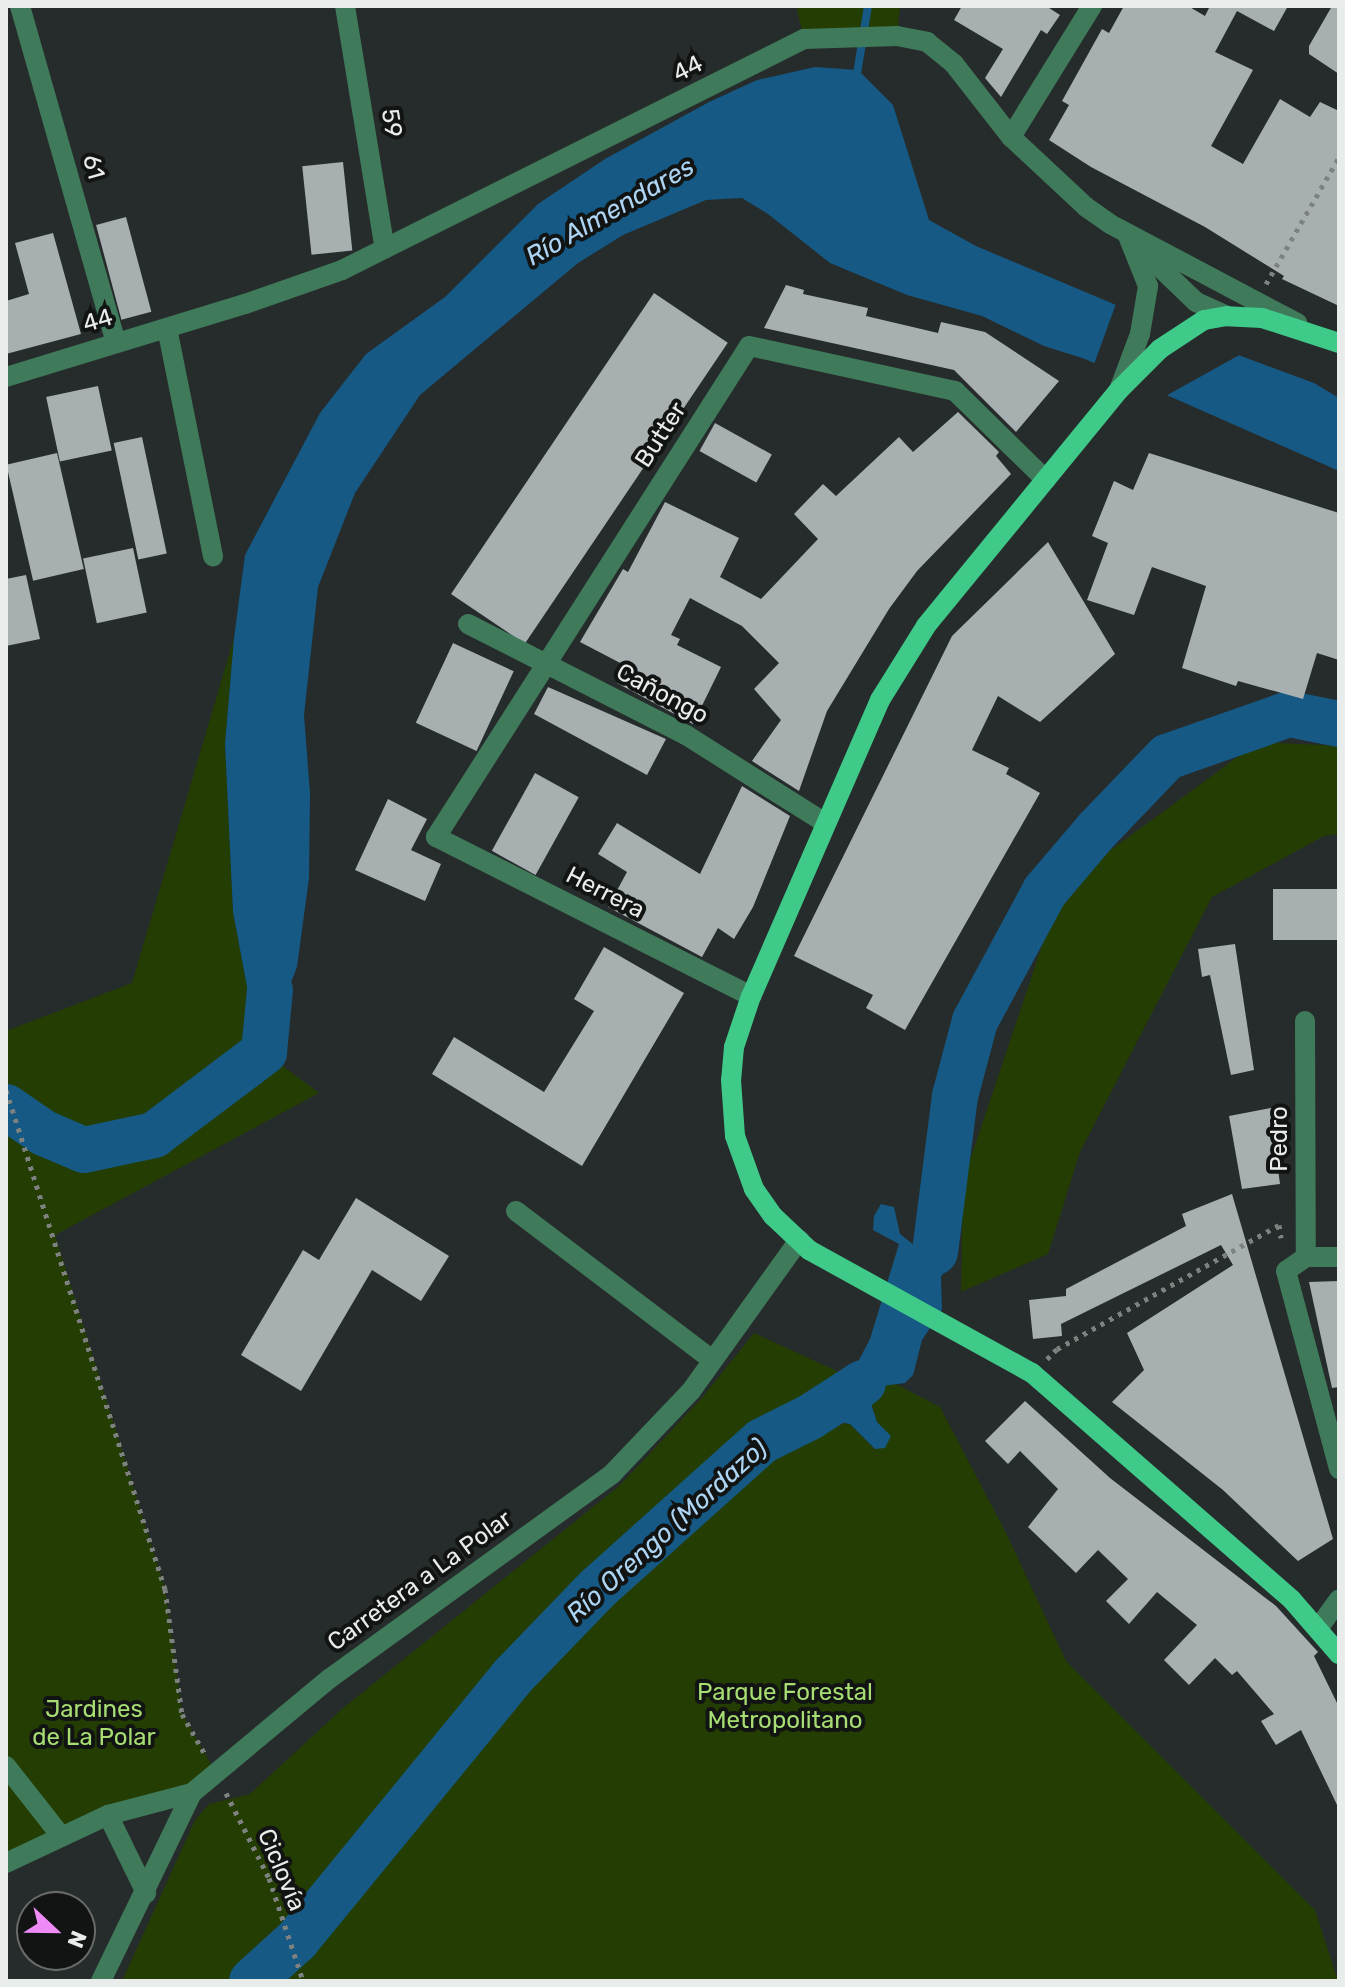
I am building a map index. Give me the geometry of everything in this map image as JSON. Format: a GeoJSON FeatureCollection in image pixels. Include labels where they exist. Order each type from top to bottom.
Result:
{"type":"FeatureCollection","features":[{"type":"Feature","properties":{"kind":"main road"},"geometry":{"type":"LineString","coordinates":[[1336,342],[1262,318],[1194,310],[1176,337],[1119,390],[905,656],[880,700],[751,996],[734,1047],[731,1080],[735,1136],[754,1189],[773,1216],[821,1258],[1032,1373],[1197,1514],[1319,1627],[1339,1654]]}},
{"type":"Feature","properties":{"kind":"street","name":"61"},"geometry":{"type":"LineString","coordinates":[[20,6],[116,343]]}},
{"type":"Feature","properties":{"kind":"street","name":"59"},"geometry":{"type":"LineString","coordinates":[[345,6],[385,249]]}},
{"type":"Feature","properties":{"kind":"street"},"geometry":{"type":"LineString","coordinates":[[1011,137],[1092,6]]}},
{"type":"Feature","properties":{"kind":"street","name":"44"},"geometry":{"type":"LineString","coordinates":[[6,377],[342,270],[804,39],[897,36],[927,42],[954,64],[1011,137],[1043,170],[1110,224],[1336,342]]}},
{"type":"Feature","properties":{"kind":"street"},"geometry":{"type":"LineString","coordinates":[[1110,224],[1128,236],[1194,310]]}},
{"type":"Feature","properties":{"kind":"street"},"geometry":{"type":"LineString","coordinates":[[1119,390],[1140,334],[1148,286],[1128,236]]}},
{"type":"Feature","properties":{"kind":"street"},"geometry":{"type":"LineString","coordinates":[[1178,261],[1194,310]]}},
{"type":"Feature","properties":{"kind":"street"},"geometry":{"type":"LineString","coordinates":[[167,328],[213,556]]}},
{"type":"Feature","properties":{"kind":"street","name":"Butter"},"geometry":{"type":"LineString","coordinates":[[436,837],[749,346],[955,391],[1046,480]]}},
{"type":"Feature","properties":{"kind":"street","name":"Cañongo"},"geometry":{"type":"LineString","coordinates":[[468,624],[686,735],[825,823]]}},
{"type":"Feature","properties":{"kind":"street","name":"Herrera"},"geometry":{"type":"LineString","coordinates":[[436,837],[751,996]]}},
{"type":"Feature","properties":{"kind":"street","name":"Pedro"},"geometry":{"type":"LineString","coordinates":[[1305,1021],[1306,1257]]}},
{"type":"Feature","properties":{"kind":"street"},"geometry":{"type":"LineString","coordinates":[[516,1211],[712,1360]]}},
{"type":"Feature","properties":{"kind":"street","name":"Carretera a La Polar"},"geometry":{"type":"LineString","coordinates":[[101,1981],[192,1793],[329,1679],[612,1474],[691,1391],[799,1240]]}},
{"type":"Feature","properties":{"kind":"street"},"geometry":{"type":"LineString","coordinates":[[1339,1257],[1306,1257],[1286,1271],[1339,1469]]}},
{"type":"Feature","properties":{"kind":"street"},"geometry":{"type":"LineString","coordinates":[[1319,1627],[1339,1599]]}},
{"type":"Feature","properties":{"kind":"street"},"geometry":{"type":"LineString","coordinates":[[6,1766],[61,1836]]}},
{"type":"Feature","properties":{"kind":"street"},"geometry":{"type":"LineString","coordinates":[[6,1863],[108,1815],[192,1793]]}},
{"type":"Feature","properties":{"kind":"street"},"geometry":{"type":"LineString","coordinates":[[108,1815],[146,1893]]}},
{"type":"Feature","properties":{"kind":"path"},"geometry":{"type":"LineString","coordinates":[[1256,302],[1339,157]]}},
{"type":"Feature","properties":{"kind":"path","name":"Ciclovía"},"geometry":{"type":"LineString","coordinates":[[6,1090],[27,1145],[165,1589],[182,1714],[269,1878],[303,1981]]}},
{"type":"Feature","properties":{"kind":"path"},"geometry":{"type":"LineString","coordinates":[[1032,1373],[1057,1349],[1279,1225],[1286,1271]]}},
{"type":"Feature","properties":{"kind":"green space"},"geometry":{"type":"Polygon","coordinates":[[[796,6],[900,6],[897,36],[804,39],[796,6]]]}},
{"type":"Feature","properties":{"kind":"green space","name":"Jardines de La Polar"},"geometry":{"type":"Polygon","coordinates":[[[234,638],[225,744],[233,912],[251,1008],[264,1052],[319,1093],[55,1235],[165,1589],[182,1713],[217,1775],[6,1858],[6,1031],[132,983],[234,638]]]}},
{"type":"Feature","properties":{"kind":"green space"},"geometry":{"type":"Polygon","coordinates":[[[1258,742],[1339,746],[1339,834],[1324,836],[1212,897],[1080,1152],[1048,1254],[961,1292],[963,1181],[1062,886],[1258,742]]]}},
{"type":"Feature","properties":{"kind":"green space","name":"Parque Forestal Metropolitano"},"geometry":{"type":"Polygon","coordinates":[[[754,1333],[850,1377],[837,1392],[829,1422],[850,1424],[875,1449],[890,1436],[877,1422],[872,1406],[875,1391],[882,1386],[894,1383],[940,1407],[1006,1533],[1066,1661],[1315,1910],[1338,1981],[122,1981],[195,1820],[209,1804],[250,1794],[342,1709],[619,1486],[701,1399],[754,1333]]]}},
{"type":"Feature","properties":{"kind":"water"},"geometry":{"type":"Polygon","coordinates":[[[815,67],[858,70],[893,105],[929,220],[976,246],[1206,343],[1314,383],[1339,398],[1339,471],[1085,359],[1044,346],[982,316],[907,295],[830,263],[768,214],[742,198],[706,200],[623,235],[578,263],[420,395],[355,493],[318,587],[304,715],[310,793],[309,878],[297,967],[264,1052],[251,1008],[233,912],[225,744],[234,638],[245,555],[320,413],[366,354],[445,297],[538,204],[605,159],[709,102],[757,80],[815,67]]]}},
{"type":"Feature","properties":{"kind":"water"},"geometry":{"type":"Polygon","coordinates":[[[928,1193],[959,1193],[959,1248],[941,1277],[942,1310],[922,1340],[913,1375],[905,1383],[882,1386],[875,1391],[872,1407],[877,1422],[891,1436],[885,1448],[875,1449],[850,1424],[810,1417],[850,1377],[870,1339],[899,1244],[873,1230],[874,1216],[881,1204],[894,1207],[900,1234],[914,1245],[920,1244],[920,1232],[930,1222],[932,1211],[928,1193]]]}},
{"type":"Feature","properties":{"kind":"pier"},"geometry":{"type":"Polygon","coordinates":[[[1117,301],[1243,353],[1162,398],[1093,367],[1117,301]]]}},
{"type":"Feature","properties":{"kind":"building"},"geometry":{"type":"Polygon","coordinates":[[[962,6],[1046,6],[1060,15],[1047,34],[1041,30],[1001,97],[985,78],[1003,49],[954,20],[962,6]]]}},
{"type":"Feature","properties":{"kind":"building"},"geometry":{"type":"Polygon","coordinates":[[[1124,6],[1188,6],[1205,16],[1210,6],[1288,6],[1274,31],[1237,11],[1215,52],[1253,70],[1211,146],[1243,164],[1280,99],[1310,117],[1320,102],[1339,111],[1339,306],[1282,279],[1284,276],[1205,227],[1091,167],[1049,140],[1069,105],[1062,101],[1102,29],[1109,33],[1124,6]]]}},
{"type":"Feature","properties":{"kind":"building"},"geometry":{"type":"Polygon","coordinates":[[[1332,6],[1339,6],[1339,74],[1309,54],[1309,46],[1332,6]]]}},
{"type":"Feature","properties":{"kind":"building"},"geometry":{"type":"Polygon","coordinates":[[[343,162],[352,251],[312,255],[302,166],[343,162]]]}},
{"type":"Feature","properties":{"kind":"building"},"geometry":{"type":"Polygon","coordinates":[[[126,217],[151,312],[121,320],[96,225],[126,217]]]}},
{"type":"Feature","properties":{"kind":"building"},"geometry":{"type":"Polygon","coordinates":[[[53,233],[81,334],[6,354],[6,301],[29,294],[15,243],[53,233]]]}},
{"type":"Feature","properties":{"kind":"building"},"geometry":{"type":"Polygon","coordinates":[[[786,285],[804,290],[803,294],[868,308],[866,316],[938,333],[941,322],[985,332],[1059,381],[1016,432],[954,370],[764,328],[786,285]]]}},
{"type":"Feature","properties":{"kind":"building"},"geometry":{"type":"Polygon","coordinates":[[[654,293],[728,343],[525,644],[451,594],[654,293]]]}},
{"type":"Feature","properties":{"kind":"building"},"geometry":{"type":"Polygon","coordinates":[[[98,386],[112,451],[60,462],[46,397],[98,386]]]}},
{"type":"Feature","properties":{"kind":"building"},"geometry":{"type":"Polygon","coordinates":[[[958,412],[999,452],[996,456],[1011,474],[917,571],[889,609],[827,711],[799,791],[752,761],[781,720],[754,689],[779,663],[742,626],[690,598],[671,635],[680,639],[677,645],[721,667],[693,724],[617,683],[626,666],[580,642],[623,569],[628,572],[665,502],[739,538],[720,577],[761,599],[818,539],[794,514],[823,484],[836,496],[899,437],[913,452],[958,412]]]}},
{"type":"Feature","properties":{"kind":"building"},"geometry":{"type":"Polygon","coordinates":[[[715,423],[772,455],[756,483],[699,451],[715,423]]]}},
{"type":"Feature","properties":{"kind":"building"},"geometry":{"type":"Polygon","coordinates":[[[142,437],[167,553],[138,559],[114,443],[142,437]]]}},
{"type":"Feature","properties":{"kind":"building"},"geometry":{"type":"Polygon","coordinates":[[[57,453],[84,569],[33,581],[6,465],[57,453]]]}},
{"type":"Feature","properties":{"kind":"building"},"geometry":{"type":"Polygon","coordinates":[[[1149,453],[1339,513],[1339,660],[1317,653],[1303,699],[1238,681],[1236,686],[1182,668],[1206,586],[1152,567],[1134,615],[1087,600],[1108,543],[1092,536],[1114,481],[1133,490],[1149,453]]]}},
{"type":"Feature","properties":{"kind":"building"},"geometry":{"type":"Polygon","coordinates":[[[1048,542],[1115,654],[1040,722],[998,696],[972,750],[1009,768],[1006,774],[1040,793],[905,1030],[866,1008],[873,995],[794,956],[952,636],[1048,542]]]}},
{"type":"Feature","properties":{"kind":"building"},"geometry":{"type":"Polygon","coordinates":[[[133,548],[147,613],[97,623],[83,559],[133,548]]]}},
{"type":"Feature","properties":{"kind":"building"},"geometry":{"type":"Polygon","coordinates":[[[26,575],[40,639],[6,646],[6,579],[26,575]]]}},
{"type":"Feature","properties":{"kind":"building"},"geometry":{"type":"Polygon","coordinates":[[[453,643],[514,671],[477,751],[416,723],[453,643]]]}},
{"type":"Feature","properties":{"kind":"building"},"geometry":{"type":"Polygon","coordinates":[[[548,687],[666,739],[647,775],[534,714],[548,687]]]}},
{"type":"Feature","properties":{"kind":"building"},"geometry":{"type":"Polygon","coordinates":[[[535,773],[579,797],[536,875],[492,851],[535,773]]]}},
{"type":"Feature","properties":{"kind":"building"},"geometry":{"type":"Polygon","coordinates":[[[742,786],[790,816],[753,907],[734,939],[718,928],[702,957],[608,907],[627,872],[598,854],[617,823],[700,874],[742,786]]]}},
{"type":"Feature","properties":{"kind":"building"},"geometry":{"type":"Polygon","coordinates":[[[388,799],[427,819],[411,850],[441,864],[425,901],[355,870],[388,799]]]}},
{"type":"Feature","properties":{"kind":"building"},"geometry":{"type":"Polygon","coordinates":[[[1273,889],[1339,889],[1339,940],[1273,940],[1273,889]]]}},
{"type":"Feature","properties":{"kind":"building"},"geometry":{"type":"Polygon","coordinates":[[[1235,944],[1254,1070],[1231,1075],[1210,975],[1202,977],[1198,949],[1235,944]]]}},
{"type":"Feature","properties":{"kind":"building"},"geometry":{"type":"Polygon","coordinates":[[[604,947],[684,993],[582,1166],[432,1074],[454,1037],[544,1092],[594,1011],[574,999],[604,947]]]}},
{"type":"Feature","properties":{"kind":"building"},"geometry":{"type":"Polygon","coordinates":[[[1276,1107],[1282,1135],[1274,1137],[1280,1184],[1242,1189],[1229,1116],[1276,1107]]]}},
{"type":"Feature","properties":{"kind":"building"},"geometry":{"type":"Polygon","coordinates":[[[1232,1194],[1333,1539],[1298,1561],[1223,1490],[1112,1402],[1144,1370],[1127,1333],[1233,1265],[1221,1245],[1061,1324],[1062,1336],[1033,1339],[1029,1300],[1066,1296],[1066,1289],[1186,1226],[1182,1214],[1232,1194]]]}},
{"type":"Feature","properties":{"kind":"building"},"geometry":{"type":"Polygon","coordinates":[[[356,1198],[449,1256],[421,1301],[372,1270],[301,1391],[241,1355],[303,1250],[319,1260],[356,1198]]]}},
{"type":"Feature","properties":{"kind":"building"},"geometry":{"type":"Polygon","coordinates":[[[1339,1281],[1339,1387],[1332,1388],[1309,1282],[1339,1281]]]}},
{"type":"Feature","properties":{"kind":"building"},"geometry":{"type":"Polygon","coordinates":[[[1025,1401],[1110,1478],[1276,1606],[1318,1652],[1314,1656],[1339,1707],[1339,1809],[1301,1730],[1276,1745],[1261,1721],[1274,1714],[1237,1671],[1232,1675],[1215,1658],[1189,1685],[1164,1660],[1197,1625],[1157,1592],[1129,1624],[1106,1601],[1128,1579],[1098,1550],[1076,1573],[1028,1527],[1058,1489],[1020,1451],[1008,1464],[985,1441],[1025,1401]]]}},
{"type":"Feature","properties":{"kind":"waterway"},"geometry":{"type":"LineString","coordinates":[[856,80],[868,6]]}},
{"type":"Feature","properties":{"kind":"waterway","name":"Río Orengo (Mordazo)"},"geometry":{"type":"LineString","coordinates":[[935,1252],[955,1096],[975,1021],[1045,891],[1097,830],[1167,757],[1289,714],[1339,724]]}},
{"type":"Feature","properties":{"kind":"waterway","name":"Río Almendares"},"geometry":{"type":"LineString","coordinates":[[6,1107],[44,1133],[84,1150],[154,1135],[264,1052],[270,990]]}},
{"type":"Feature","properties":{"kind":"waterway","name":"Río Orengo (Mordazo)"},"geometry":{"type":"LineString","coordinates":[[252,1981],[297,1940],[512,1677],[598,1588],[762,1441],[810,1417],[863,1383]]}}]}
